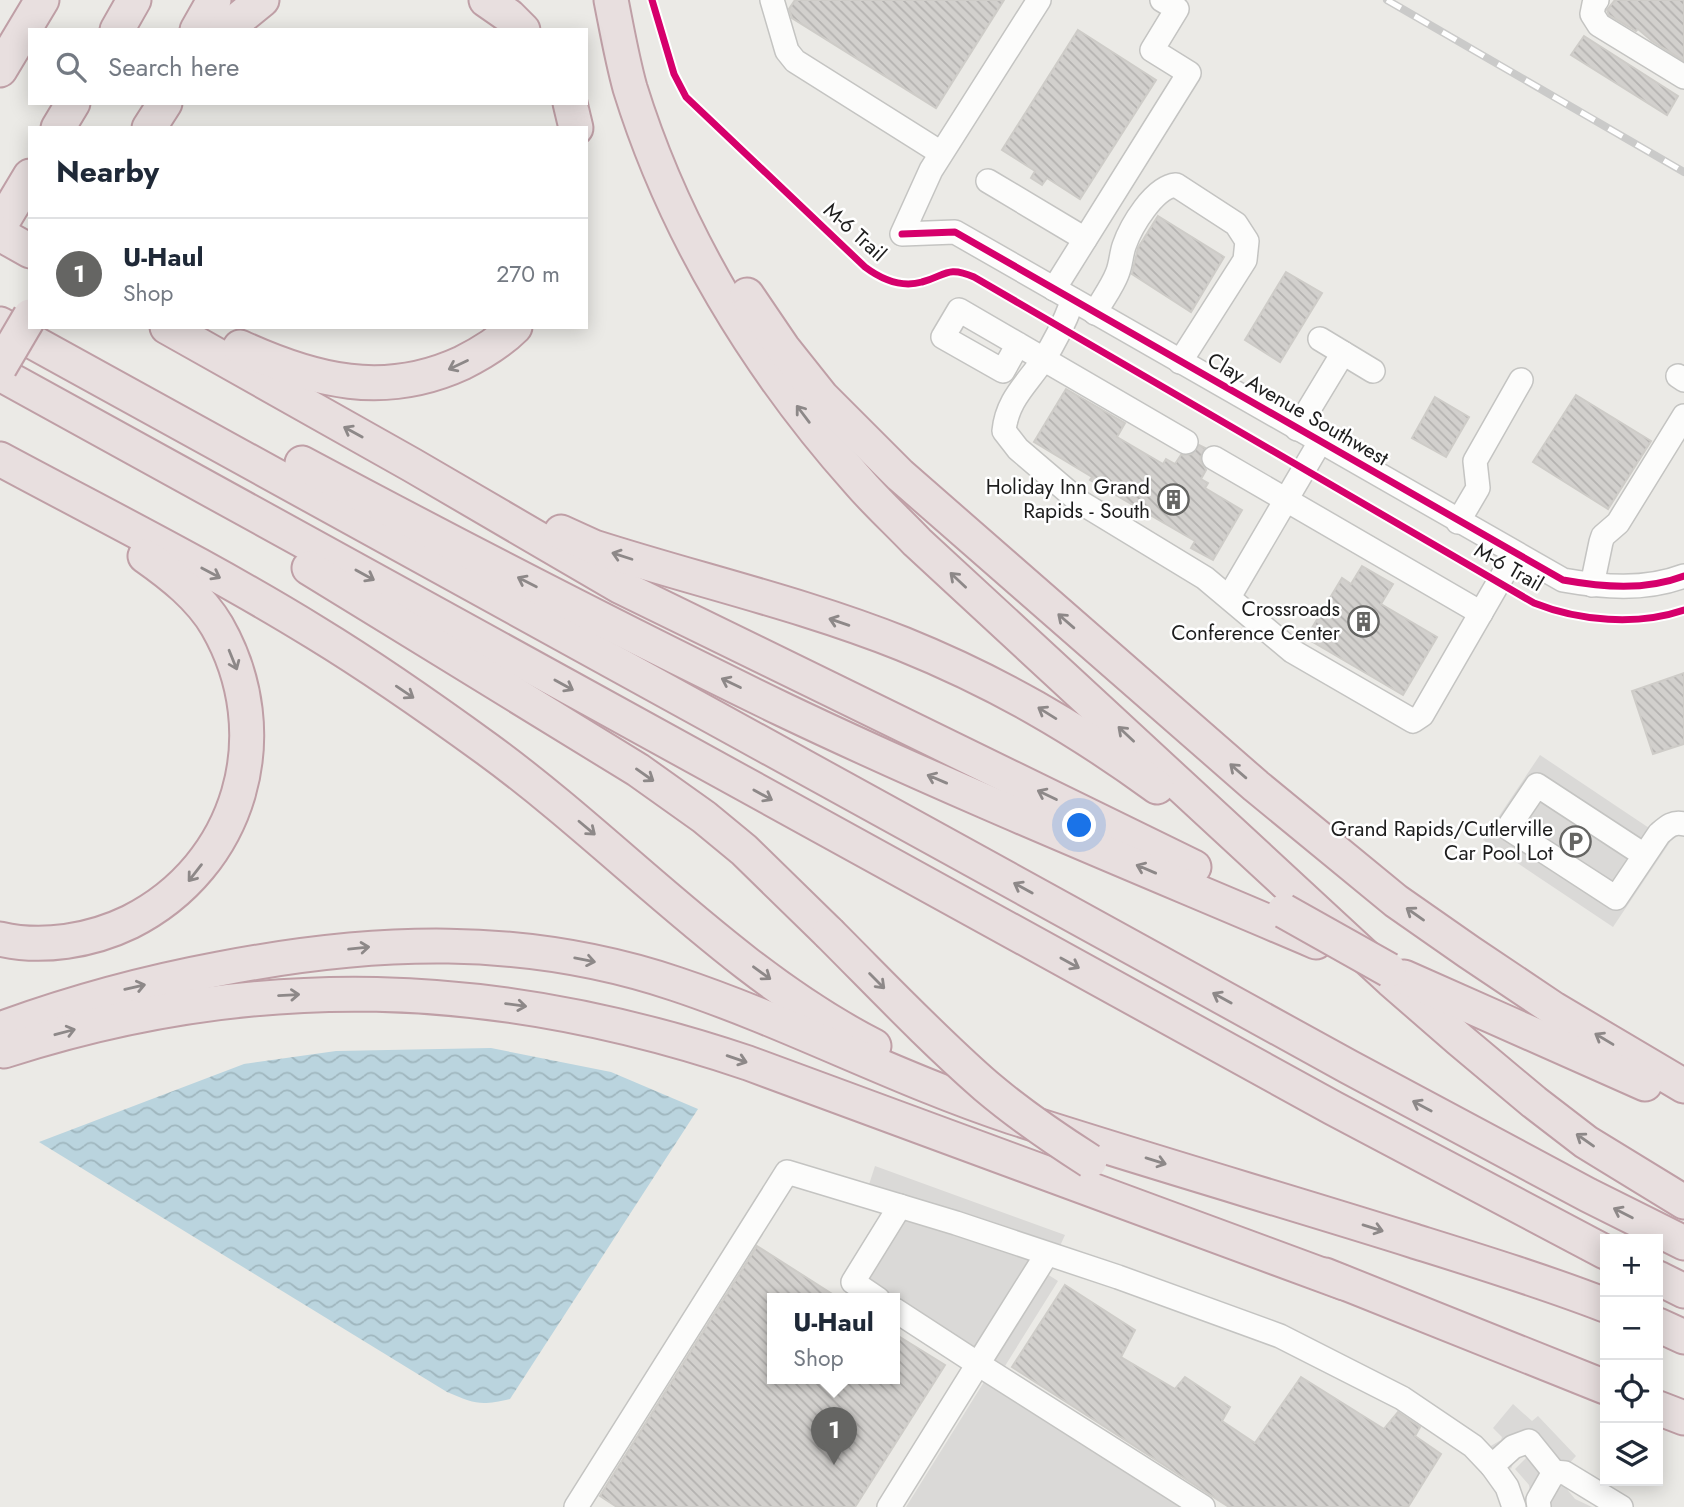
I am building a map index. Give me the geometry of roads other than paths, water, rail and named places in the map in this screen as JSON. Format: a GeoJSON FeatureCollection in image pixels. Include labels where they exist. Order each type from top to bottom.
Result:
{"type":"FeatureCollection","features":[{"type":"Feature","properties":{"kind":"highway"},"geometry":{"type":"LineString","coordinates":[[0,70],[41,0]]}},
{"type":"Feature","properties":{"kind":"highway"},"geometry":{"type":"LineString","coordinates":[[118,28],[134,0]]}},
{"type":"Feature","properties":{"kind":"highway"},"geometry":{"type":"LineString","coordinates":[[198,28],[214,0]]}},
{"type":"Feature","properties":{"kind":"highway"},"geometry":{"type":"LineString","coordinates":[[227,28],[262,0]]}},
{"type":"Feature","properties":{"kind":"highway"},"geometry":{"type":"LineString","coordinates":[[486,0],[521,28]]}},
{"type":"Feature","properties":{"kind":"highway"},"geometry":{"type":"LineString","coordinates":[[614,0],[631,89],[678,210],[695,246],[743,330],[807,420],[858,481],[917,542],[1390,975],[1555,1118],[1609,1157],[1684,1202]]}},
{"type":"Feature","properties":{"kind":"highway"},"geometry":{"type":"LineString","coordinates":[[614,0],[663,135],[697,207],[735,277],[783,348],[822,397],[861,437],[910,484],[1256,786],[1396,901],[1554,1009],[1684,1086]]}},
{"type":"Feature","properties":{"kind":"highway"},"geometry":{"type":"LineString","coordinates":[[59,126],[72,105]]}},
{"type":"Feature","properties":{"kind":"highway"},"geometry":{"type":"LineString","coordinates":[[141,126],[154,105]]}},
{"type":"Feature","properties":{"kind":"highway"},"geometry":{"type":"LineString","coordinates":[[150,126],[164,105]]}},
{"type":"Feature","properties":{"kind":"highway"},"geometry":{"type":"LineString","coordinates":[[570,105],[576,126]]}},
{"type":"Feature","properties":{"kind":"highway"},"geometry":{"type":"LineString","coordinates":[[0,226],[26,182]]}},
{"type":"Feature","properties":{"kind":"highway"},"geometry":{"type":"LineString","coordinates":[[0,234],[28,249]]}},
{"type":"Feature","properties":{"kind":"highway"},"geometry":{"type":"LineString","coordinates":[[0,318],[233,427],[582,610],[785,710],[905,765],[1684,1102]]}},
{"type":"Feature","properties":{"kind":"highway"},"geometry":{"type":"LineString","coordinates":[[0,367],[28,319]]}},
{"type":"Feature","properties":{"kind":"highway"},"geometry":{"type":"LineString","coordinates":[[0,324],[1337,1061],[1576,1189],[1684,1243]]}},
{"type":"Feature","properties":{"kind":"highway"},"geometry":{"type":"LineString","coordinates":[[171,329],[621,587],[1284,911],[1390,975]]}},
{"type":"Feature","properties":{"kind":"highway"},"geometry":{"type":"LineString","coordinates":[[201,329],[264,358],[308,374],[374,384],[408,381],[442,372],[475,357],[511,329]]}},
{"type":"Feature","properties":{"kind":"highway"},"geometry":{"type":"LineString","coordinates":[[13,381],[212,508],[638,769],[744,850],[987,1087],[1050,1135],[1090,1152]]}},
{"type":"Feature","properties":{"kind":"highway"},"geometry":{"type":"LineString","coordinates":[[13,381],[1333,1108],[1600,1249]]}},
{"type":"Feature","properties":{"kind":"highway"},"geometry":{"type":"LineString","coordinates":[[0,459],[160,566],[202,605],[216,624],[239,673],[245,702],[247,738],[240,793],[218,843],[189,881],[155,909],[124,925],[88,937],[40,943],[16,943],[0,939]]}},
{"type":"Feature","properties":{"kind":"highway"},"geometry":{"type":"LineString","coordinates":[[0,459],[241,589],[316,632],[366,665],[489,751],[566,811],[750,965],[844,1029],[1090,1152],[1194,1217],[1344,1283]]}},
{"type":"Feature","properties":{"kind":"highway"},"geometry":{"type":"LineString","coordinates":[[412,465],[594,547],[807,611],[901,643],[964,670],[1037,707],[1162,790],[1237,855],[1390,975]]}},
{"type":"Feature","properties":{"kind":"highway"},"geometry":{"type":"LineString","coordinates":[[0,1029],[119,991],[254,962],[369,946],[446,945],[520,950],[594,962],[673,983],[1090,1152],[1394,1234],[1600,1303]]}},
{"type":"Feature","properties":{"kind":"highway"},"geometry":{"type":"LineString","coordinates":[[0,1052],[113,1020],[189,1005],[245,998],[390,993],[470,999],[544,1009],[679,1040],[748,1063],[1344,1283],[1600,1385]]}},
{"type":"Feature","properties":{"kind":"highway"},"geometry":{"type":"LineString","coordinates":[[1663,1280],[1684,1291]]}},
{"type":"Feature","properties":{"kind":"highway"},"geometry":{"type":"LineString","coordinates":[[1663,1327],[1684,1337]]}},
{"type":"Feature","properties":{"kind":"highway"},"geometry":{"type":"LineString","coordinates":[[1663,1410],[1684,1418]]}},
{"type":"Feature","properties":{"kind":"street"},"geometry":{"type":"LineString","coordinates":[[772,0],[787,51],[795,61],[942,153],[1039,0]]}},
{"type":"Feature","properties":{"kind":"street"},"geometry":{"type":"LineString","coordinates":[[1162,0],[1177,9],[1152,50],[1189,73],[1085,239],[1064,295],[1062,328],[1006,414],[1004,432],[1018,449],[1080,502],[1205,578],[1292,651],[1413,721],[1422,715],[1515,554]]}},
{"type":"Feature","properties":{"kind":"street"},"geometry":{"type":"LineString","coordinates":[[1597,0],[1592,14],[1599,25],[1684,77]]}},
{"type":"Feature","properties":{"kind":"street","name":"Clay Avenue Southwest"},"geometry":{"type":"LineString","coordinates":[[942,153],[931,170],[902,234],[955,232],[1563,580],[1609,588],[1672,581],[1684,576]]}},
{"type":"Feature","properties":{"kind":"street"},"geometry":{"type":"LineString","coordinates":[[988,181],[1085,239]]}},
{"type":"Feature","properties":{"kind":"street"},"geometry":{"type":"LineString","coordinates":[[1095,313],[1117,274],[1124,245],[1145,209],[1156,194],[1167,186],[1176,185],[1236,224],[1247,242],[1245,260],[1180,362]]}},
{"type":"Feature","properties":{"kind":"street"},"geometry":{"type":"LineString","coordinates":[[1320,339],[1373,370]]}},
{"type":"Feature","properties":{"kind":"street"},"geometry":{"type":"LineString","coordinates":[[1018,344],[1186,442]]}},
{"type":"Feature","properties":{"kind":"street"},"geometry":{"type":"LineString","coordinates":[[1297,429],[1343,353]]}},
{"type":"Feature","properties":{"kind":"street"},"geometry":{"type":"LineString","coordinates":[[1458,522],[1478,488],[1475,461],[1521,380]]}},
{"type":"Feature","properties":{"kind":"street"},"geometry":{"type":"LineString","coordinates":[[1592,585],[1604,536],[1618,523],[1684,416]]}},
{"type":"Feature","properties":{"kind":"street"},"geometry":{"type":"LineString","coordinates":[[1229,597],[1320,442]]}},
{"type":"Feature","properties":{"kind":"street"},"geometry":{"type":"LineString","coordinates":[[1214,458],[1481,613]]}},
{"type":"Feature","properties":{"kind":"street"},"geometry":{"type":"LineString","coordinates":[[1644,855],[1536,785],[1508,828],[1616,898],[1644,855],[1667,827],[1678,822],[1684,824]]}},
{"type":"Feature","properties":{"kind":"street"},"geometry":{"type":"LineString","coordinates":[[576,1507],[787,1172],[1118,1277],[1280,1336],[1402,1398],[1473,1446],[1507,1487],[1514,1507]]}},
{"type":"Feature","properties":{"kind":"street"},"geometry":{"type":"LineString","coordinates":[[869,1293],[853,1282],[900,1206]]}},
{"type":"Feature","properties":{"kind":"street"},"geometry":{"type":"LineString","coordinates":[[888,1507],[1047,1254]]}},
{"type":"Feature","properties":{"kind":"street"},"geometry":{"type":"LineString","coordinates":[[900,1313],[1203,1507]]}},
{"type":"Feature","properties":{"kind":"street"},"geometry":{"type":"LineString","coordinates":[[1492,1466],[1513,1447],[1529,1441],[1554,1472],[1565,1473],[1586,1498],[1621,1507]]}},
{"type":"Feature","properties":{"kind":"street"},"geometry":{"type":"LineString","coordinates":[[1539,1507],[1538,1500],[1554,1472]]}},
{"type":"Feature","properties":{"kind":"water"},"geometry":{"type":"Polygon","coordinates":[[[491,1048],[611,1072],[698,1109],[510,1399],[478,1403],[447,1392],[39,1142],[244,1064],[336,1051],[491,1048]]]}},
{"type":"Feature","properties":{"kind":"railway"},"geometry":{"type":"LineString","coordinates":[[1387,0],[1684,172]]}},
{"type":"Feature","properties":{"kind":"place","name":"Holiday Inn Grand Rapids - South"},"geometry":{"type":"Point","coordinates":[1173,499]}},
{"type":"Feature","properties":{"kind":"place","name":"Crossroads Conference Center"},"geometry":{"type":"Point","coordinates":[1363,621]}},
{"type":"Feature","properties":{"kind":"place","name":"Grand Rapids/Cutlerville Car Pool Lot"},"geometry":{"type":"Point","coordinates":[1576,841]}},
{"type":"Feature","properties":{"kind":"place","name":"U-Haul"},"geometry":{"type":"Point","coordinates":[834,1465]}}]}
